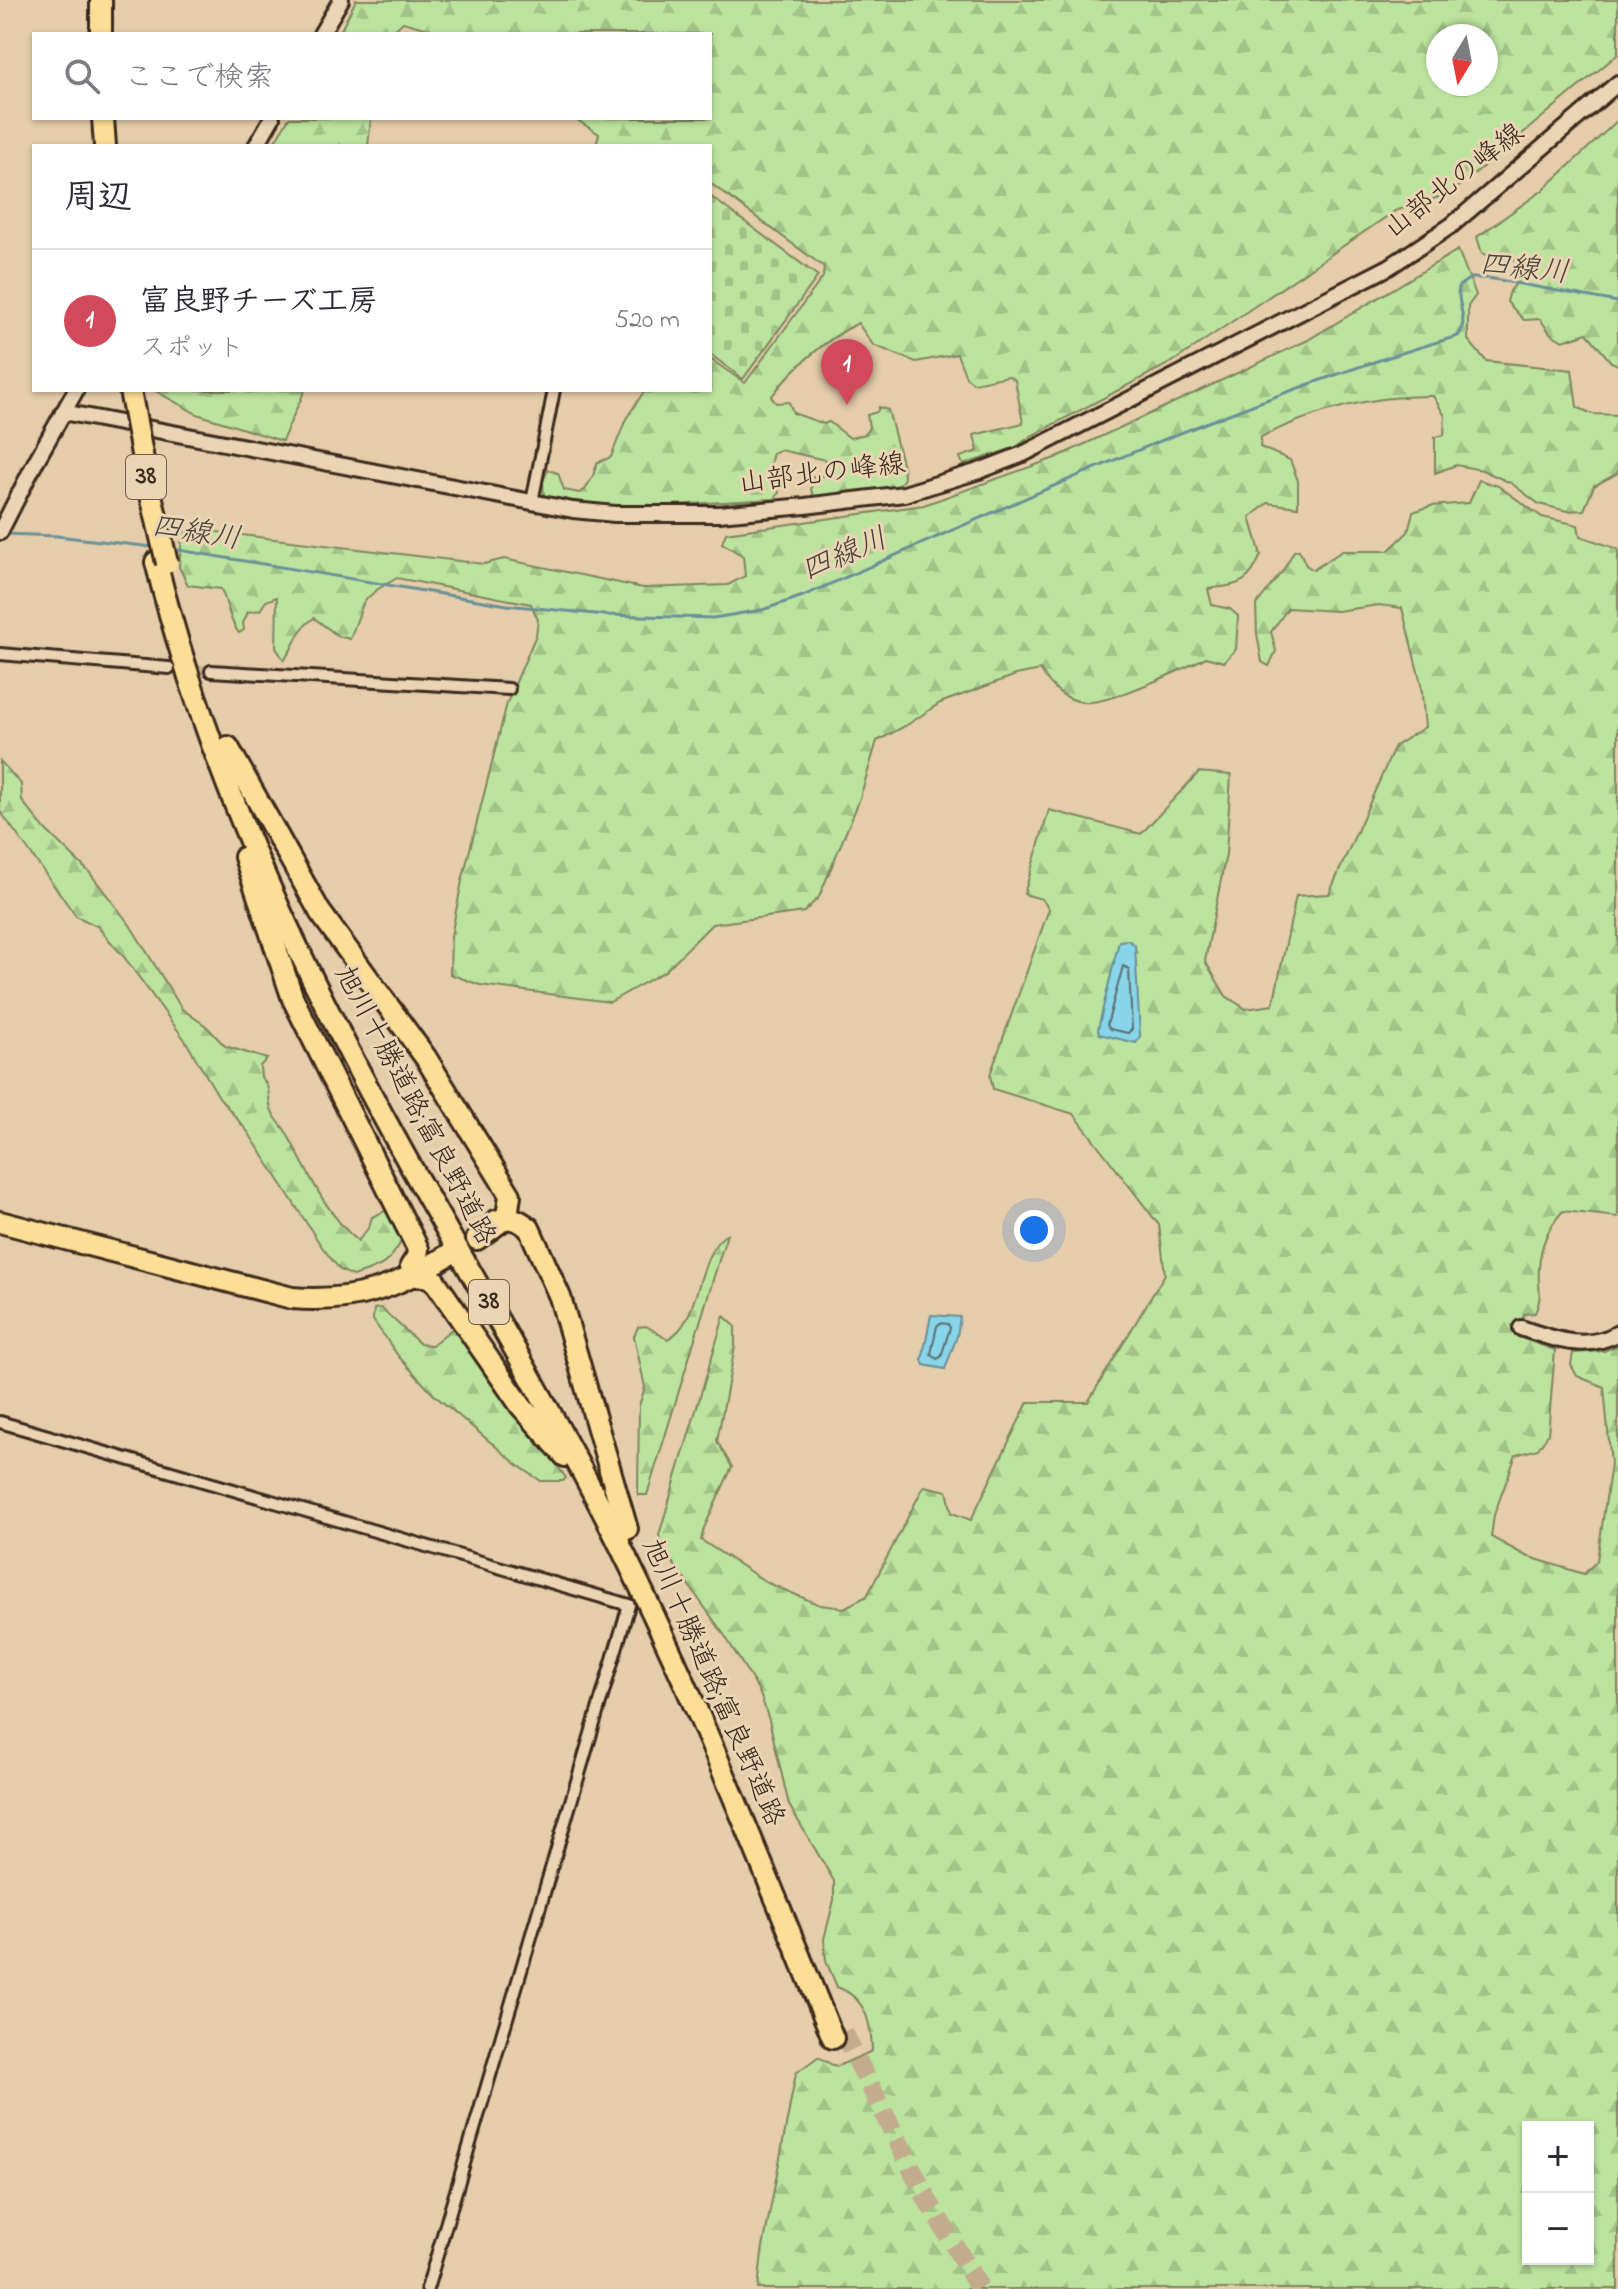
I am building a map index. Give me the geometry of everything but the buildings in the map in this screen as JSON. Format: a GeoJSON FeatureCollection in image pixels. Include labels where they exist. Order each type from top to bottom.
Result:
{"type":"FeatureCollection","features":[{"type":"Feature","properties":{"kind":"highway"},"geometry":{"type":"LineString","coordinates":[[90,0],[90,32]]}},
{"type":"Feature","properties":{"kind":"highway"},"geometry":{"type":"LineString","coordinates":[[101,0],[101,32]]}},
{"type":"Feature","properties":{"kind":"highway"},"geometry":{"type":"LineString","coordinates":[[91,120],[93,144]]}},
{"type":"Feature","properties":{"kind":"highway"},"geometry":{"type":"LineString","coordinates":[[103,120],[105,144]]}},
{"type":"Feature","properties":{"kind":"highway","name":"旭川十勝道路;富良野道路"},"geometry":{"type":"LineString","coordinates":[[120,392],[185,665],[221,749],[348,1023],[627,1529],[716,1727],[838,2035],[655,1614],[587,1480],[336,1028],[257,858],[221,749]]}},
{"type":"Feature","properties":{"kind":"highway","name":"旭川十勝道路;富良野道路"},"geometry":{"type":"LineString","coordinates":[[130,392],[162,563]]}},
{"type":"Feature","properties":{"kind":"highway"},"geometry":{"type":"LineString","coordinates":[[221,749],[250,873],[293,999],[418,1249],[414,1271],[434,1280],[521,1406],[587,1480]]}},
{"type":"Feature","properties":{"kind":"highway","name":"38"},"geometry":{"type":"LineString","coordinates":[[221,749],[320,912],[426,1058],[500,1175],[510,1195],[507,1217],[519,1220],[529,1228],[560,1297],[627,1529]]}},
{"type":"Feature","properties":{"kind":"highway"},"geometry":{"type":"LineString","coordinates":[[474,1235],[507,1217]]}},
{"type":"Feature","properties":{"kind":"highway","name":"38"},"geometry":{"type":"LineString","coordinates":[[6,1219],[292,1298],[338,1300],[387,1288],[448,1251]]}},
{"type":"Feature","properties":{"kind":"main road"},"geometry":{"type":"LineString","coordinates":[[322,32],[341,0]]}},
{"type":"Feature","properties":{"kind":"main road","name":"山部北の峰線"},"geometry":{"type":"LineString","coordinates":[[63,412],[532,502],[615,514],[719,514],[863,501],[904,494],[979,471],[1062,434],[1389,267],[1452,225],[1618,83]]}},
{"type":"Feature","properties":{"kind":"main road"},"geometry":{"type":"LineString","coordinates":[[257,144],[271,120]]}},
{"type":"Feature","properties":{"kind":"main road"},"geometry":{"type":"LineString","coordinates":[[2,528],[75,392]]}},
{"type":"Feature","properties":{"kind":"main road"},"geometry":{"type":"LineString","coordinates":[[1521,1328],[1583,1344],[1599,1342],[1618,1333]]}},
{"type":"Feature","properties":{"kind":"street"},"geometry":{"type":"LineString","coordinates":[[532,502],[554,392]]}},
{"type":"Feature","properties":{"kind":"street"},"geometry":{"type":"LineString","coordinates":[[0,654],[169,668]]}},
{"type":"Feature","properties":{"kind":"street"},"geometry":{"type":"LineString","coordinates":[[211,671],[509,689]]}},
{"type":"Feature","properties":{"kind":"street"},"geometry":{"type":"LineString","coordinates":[[0,1422],[629,1605],[427,2289]]}},
{"type":"Feature","properties":{"kind":"green space"},"geometry":{"type":"Polygon","coordinates":[[[356,0],[1618,0],[1618,54],[1451,193],[1395,211],[1174,361],[1031,436],[1016,447],[963,465],[960,457],[978,451],[974,435],[1023,423],[1015,380],[1008,376],[974,383],[966,377],[957,354],[916,362],[873,345],[858,323],[811,355],[771,397],[776,403],[789,402],[793,413],[824,424],[829,422],[850,438],[866,434],[869,427],[867,415],[877,412],[879,407],[888,410],[903,467],[904,478],[898,487],[875,495],[815,498],[811,490],[813,477],[831,475],[834,468],[830,461],[780,450],[773,453],[768,472],[779,492],[775,499],[621,508],[544,498],[543,481],[548,470],[558,473],[564,490],[579,493],[585,490],[597,463],[611,457],[626,419],[644,392],[712,392],[712,360],[745,383],[823,277],[824,267],[712,184],[712,144],[596,144],[599,134],[577,120],[712,120],[712,32],[439,32],[403,22],[392,32],[340,32],[356,0]]]}},
{"type":"Feature","properties":{"kind":"green space"},"geometry":{"type":"Polygon","coordinates":[[[288,120],[371,120],[368,144],[273,144],[288,120]]]}},
{"type":"Feature","properties":{"kind":"green space"},"geometry":{"type":"Polygon","coordinates":[[[1618,120],[1618,365],[1611,362],[1587,333],[1563,341],[1550,333],[1540,319],[1524,320],[1507,302],[1510,291],[1531,265],[1519,258],[1502,262],[1482,253],[1477,237],[1543,190],[1618,120]]]}},
{"type":"Feature","properties":{"kind":"green space"},"geometry":{"type":"Polygon","coordinates":[[[712,197],[818,276],[743,379],[712,356],[712,197]]]}},
{"type":"Feature","properties":{"kind":"green space"},"geometry":{"type":"Polygon","coordinates":[[[1458,250],[1476,295],[1468,306],[1468,340],[1486,361],[1572,370],[1577,407],[1592,414],[1618,415],[1618,473],[1594,486],[1584,510],[1567,511],[1539,504],[1511,483],[1482,470],[1456,465],[1435,473],[1435,437],[1444,435],[1445,416],[1433,396],[1388,398],[1345,406],[1302,419],[1261,437],[1260,447],[1290,460],[1298,481],[1298,507],[1268,503],[1250,517],[1261,555],[1252,573],[1241,582],[1208,589],[1212,605],[1230,609],[1238,616],[1236,649],[1224,662],[1206,657],[1144,686],[1094,702],[1083,702],[1063,695],[1040,670],[1016,675],[940,703],[877,741],[859,801],[819,897],[804,912],[712,924],[665,971],[610,1002],[480,985],[450,974],[451,936],[462,881],[507,703],[536,635],[538,620],[531,604],[397,578],[364,601],[350,639],[338,636],[314,618],[300,632],[284,660],[276,648],[277,597],[266,601],[260,610],[248,612],[243,623],[244,630],[239,633],[221,589],[188,585],[179,567],[183,528],[484,564],[504,559],[643,588],[728,585],[745,576],[743,556],[722,543],[726,533],[924,505],[1055,458],[1306,341],[1458,250]]]}},
{"type":"Feature","properties":{"kind":"green space"},"geometry":{"type":"Polygon","coordinates":[[[158,392],[304,392],[282,441],[197,414],[158,392]]]}},
{"type":"Feature","properties":{"kind":"green space"},"geometry":{"type":"Polygon","coordinates":[[[1479,480],[1498,486],[1542,517],[1578,525],[1580,536],[1618,549],[1618,1217],[1563,1211],[1543,1245],[1538,1306],[1535,1313],[1524,1314],[1518,1337],[1555,1350],[1548,1434],[1538,1449],[1516,1455],[1494,1515],[1491,1537],[1526,1556],[1584,1574],[1597,1561],[1611,1464],[1604,1387],[1577,1376],[1571,1365],[1573,1353],[1604,1351],[1618,1345],[1618,2289],[758,2289],[796,2073],[818,2057],[836,2067],[872,2051],[868,2021],[861,2004],[837,1987],[826,1961],[824,1939],[834,1900],[834,1881],[789,1805],[759,1691],[725,1636],[666,1553],[659,1535],[724,1316],[735,1326],[735,1347],[717,1441],[732,1467],[701,1540],[768,1583],[820,1605],[844,1608],[867,1596],[924,1486],[947,1491],[952,1513],[971,1520],[1028,1402],[1088,1402],[1165,1274],[1159,1225],[1074,1114],[993,1089],[990,1075],[1049,909],[1042,899],[1024,894],[1049,810],[1141,834],[1199,772],[1231,775],[1226,854],[1205,961],[1226,996],[1246,1009],[1273,1005],[1296,896],[1329,894],[1395,746],[1425,727],[1421,684],[1402,608],[1379,605],[1337,611],[1288,608],[1271,632],[1276,651],[1269,666],[1262,662],[1256,605],[1294,551],[1299,550],[1306,565],[1313,570],[1342,551],[1388,551],[1408,532],[1413,512],[1431,506],[1469,503],[1479,480]]]}},
{"type":"Feature","properties":{"kind":"green space"},"geometry":{"type":"Polygon","coordinates":[[[0,761],[21,784],[22,801],[45,829],[89,872],[130,925],[182,1009],[206,1026],[225,1046],[267,1059],[260,1066],[261,1077],[267,1086],[273,1114],[326,1204],[346,1230],[358,1241],[369,1227],[372,1217],[385,1211],[404,1236],[384,1263],[353,1276],[340,1270],[322,1247],[248,1132],[219,1097],[185,1040],[124,957],[97,926],[76,916],[0,811],[0,761]]]}},
{"type":"Feature","properties":{"kind":"green space"},"geometry":{"type":"Polygon","coordinates":[[[727,1234],[647,1495],[638,1495],[639,1406],[645,1387],[634,1336],[638,1327],[646,1326],[667,1339],[678,1331],[687,1319],[709,1256],[727,1234]]]}},
{"type":"Feature","properties":{"kind":"green space"},"geometry":{"type":"Polygon","coordinates":[[[381,1308],[420,1344],[432,1345],[454,1327],[461,1332],[566,1478],[563,1481],[541,1481],[433,1394],[399,1357],[373,1320],[374,1309],[381,1308]]]}},
{"type":"Feature","properties":{"kind":"water"},"geometry":{"type":"Polygon","coordinates":[[[1128,940],[1135,945],[1140,1036],[1136,1043],[1099,1034],[1098,1029],[1119,941],[1128,940]]]}},
{"type":"Feature","properties":{"kind":"water"},"geometry":{"type":"Polygon","coordinates":[[[931,1315],[960,1317],[945,1369],[924,1365],[922,1360],[931,1315]]]}},
{"type":"Feature","properties":{"kind":"waterway","name":"四線川"},"geometry":{"type":"LineString","coordinates":[[173,549],[507,605],[605,615],[713,618],[762,610],[803,596],[1208,422],[1374,362],[1458,336],[1463,325],[1459,286],[1470,278],[1488,278],[1618,302]]}},
{"type":"Feature","properties":{"kind":"waterway","name":"四線川"},"geometry":{"type":"LineString","coordinates":[[6,534],[57,536],[153,547]]}},
{"type":"Feature","properties":{"kind":"tunnel"},"geometry":{"type":"LineString","coordinates":[[169,668],[211,671]]}},
{"type":"Feature","properties":{"kind":"tunnel"},"geometry":{"type":"LineString","coordinates":[[446,1247],[470,1232]]}},
{"type":"Feature","properties":{"kind":"tunnel"},"geometry":{"type":"LineString","coordinates":[[843,2032],[928,2201],[980,2289]]}},
{"type":"Feature","properties":{"kind":"place","name":"富良野チーズ工房"},"geometry":{"type":"Point","coordinates":[847,405]}}]}
